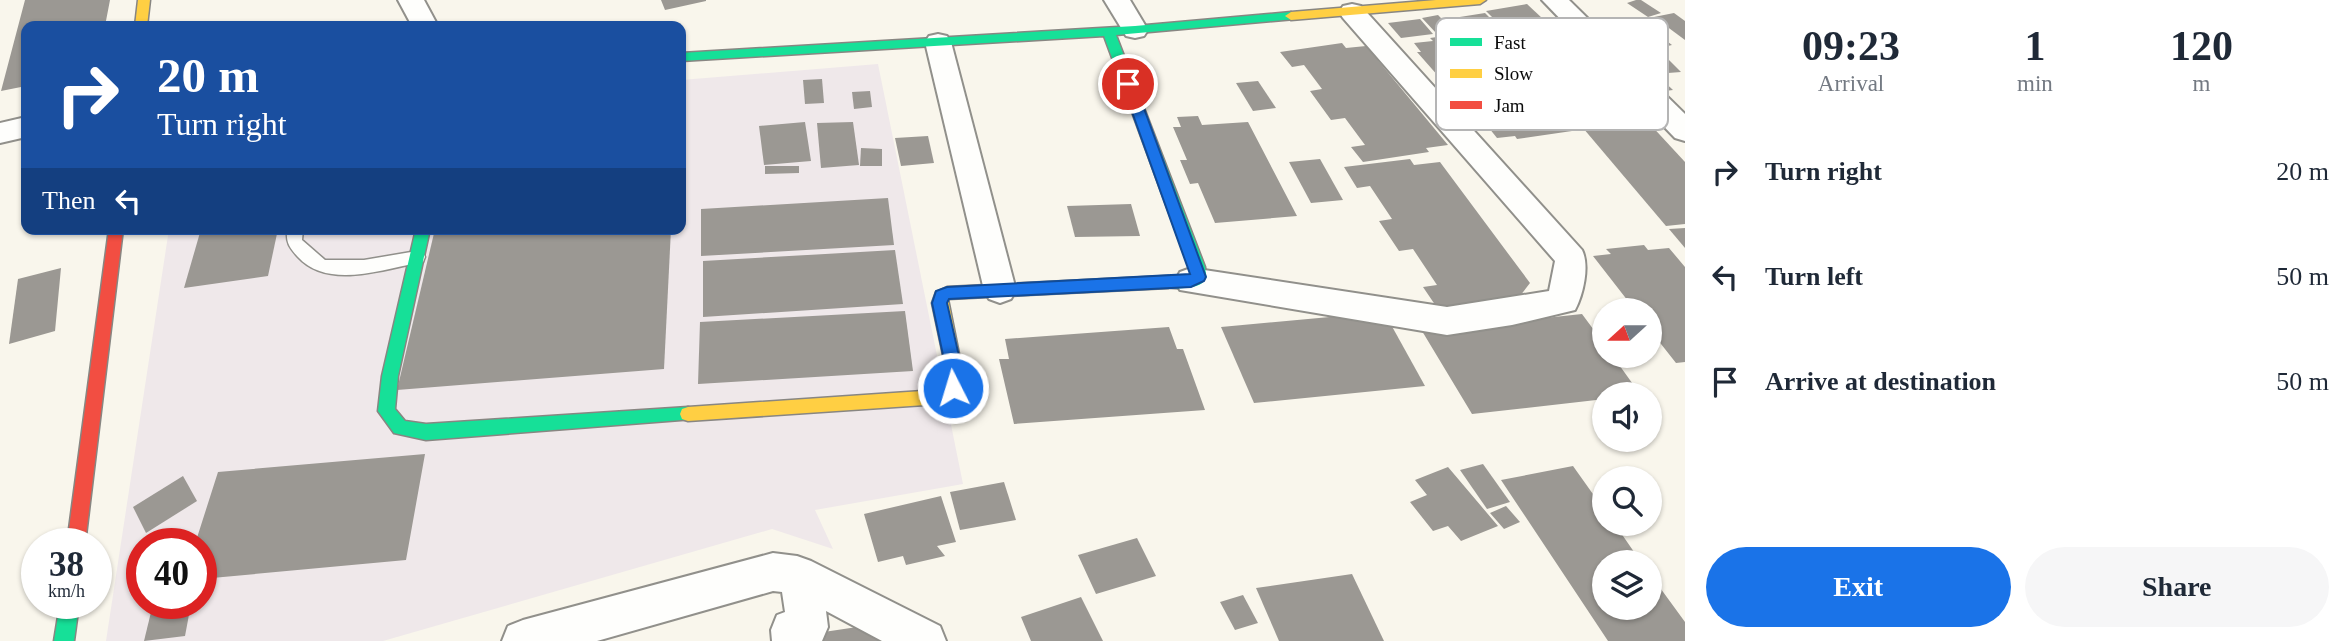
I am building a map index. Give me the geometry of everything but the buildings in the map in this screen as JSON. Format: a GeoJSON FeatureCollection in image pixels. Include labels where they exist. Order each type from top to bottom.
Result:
{"type":"FeatureCollection","features":[{"type":"Feature","properties":{"kind":"street"},"geometry":{"type":"LineString","coordinates":[[142,21],[144,0]]}},
{"type":"Feature","properties":{"kind":"street"},"geometry":{"type":"LineString","coordinates":[[411,0],[422,21]]}},
{"type":"Feature","properties":{"kind":"street"},"geometry":{"type":"LineString","coordinates":[[1117,0],[1135,30]]}},
{"type":"Feature","properties":{"kind":"street"},"geometry":{"type":"LineString","coordinates":[[1555,0],[1573,18]]}},
{"type":"Feature","properties":{"kind":"street"},"geometry":{"type":"LineString","coordinates":[[686,57],[1109,32],[1468,1]]}},
{"type":"Feature","properties":{"kind":"street"},"geometry":{"type":"LineString","coordinates":[[1352,12],[1436,108]]}},
{"type":"Feature","properties":{"kind":"street"},"geometry":{"type":"LineString","coordinates":[[1109,32],[1197,267],[1199,277],[1191,281]]}},
{"type":"Feature","properties":{"kind":"street"},"geometry":{"type":"LineString","coordinates":[[938,42],[1000,290]]}},
{"type":"Feature","properties":{"kind":"street"},"geometry":{"type":"LineString","coordinates":[[1668,114],[1685,131]]}},
{"type":"Feature","properties":{"kind":"street"},"geometry":{"type":"LineString","coordinates":[[0,133],[21,128]]}},
{"type":"Feature","properties":{"kind":"street"},"geometry":{"type":"LineString","coordinates":[[422,235],[390,376],[386,411],[400,428],[426,432],[940,397],[953,388],[955,374],[940,303],[941,296],[947,293],[1191,281],[1447,321],[1512,312],[1563,301],[1572,259],[1524,201],[1457,130]]}},
{"type":"Feature","properties":{"kind":"street"},"geometry":{"type":"LineString","coordinates":[[78,528],[115,235]]}},
{"type":"Feature","properties":{"kind":"street"},"geometry":{"type":"LineString","coordinates":[[523,641],[743,578],[773,572],[797,575],[925,641]]}},
{"type":"Feature","properties":{"kind":"street"},"geometry":{"type":"LineString","coordinates":[[793,641],[792,631],[807,627],[806,605],[797,575]]}},
{"type":"Feature","properties":{"kind":"street"},"geometry":{"type":"LineString","coordinates":[[64,641],[67,619]]}},
{"type":"Feature","properties":{"kind":"lane"},"geometry":{"type":"LineString","coordinates":[[295,235],[294,242],[315,263],[332,268],[417,257]]}},
{"type":"Feature","properties":{"kind":"shaded area"},"geometry":{"type":"Polygon","coordinates":[[[878,64],[963,484],[815,510],[833,549],[772,529],[383,641],[106,641],[109,619],[112,619],[112,602],[168,235],[686,235],[686,80],[878,64]]]}},
{"type":"Feature","properties":{"kind":"traffic: fast"},"geometry":{"type":"LineString","coordinates":[[686,57],[1135,30],[1291,16]]}},
{"type":"Feature","properties":{"kind":"traffic: fast"},"geometry":{"type":"LineString","coordinates":[[1109,32],[1197,267],[1199,277],[1191,281],[1168,282]]}},
{"type":"Feature","properties":{"kind":"traffic: fast"},"geometry":{"type":"LineString","coordinates":[[422,235],[390,376],[386,411],[400,428],[426,432],[688,414]]}},
{"type":"Feature","properties":{"kind":"traffic: fast"},"geometry":{"type":"LineString","coordinates":[[64,641],[67,619]]}},
{"type":"Feature","properties":{"kind":"traffic: slow"},"geometry":{"type":"LineString","coordinates":[[142,21],[144,0]]}},
{"type":"Feature","properties":{"kind":"traffic: slow"},"geometry":{"type":"LineString","coordinates":[[1291,16],[1480,0]]}},
{"type":"Feature","properties":{"kind":"traffic: slow"},"geometry":{"type":"LineString","coordinates":[[688,414],[940,397],[953,388],[955,374],[940,303],[941,296],[947,293],[1168,282]]}},
{"type":"Feature","properties":{"kind":"traffic: jam"},"geometry":{"type":"LineString","coordinates":[[78,528],[115,235]]}},
{"type":"Feature","properties":{"kind":"route"},"geometry":{"type":"LineString","coordinates":[[953,388],[955,374],[940,303],[941,296],[947,293],[1191,281],[1199,277],[1128,84]]}}]}
